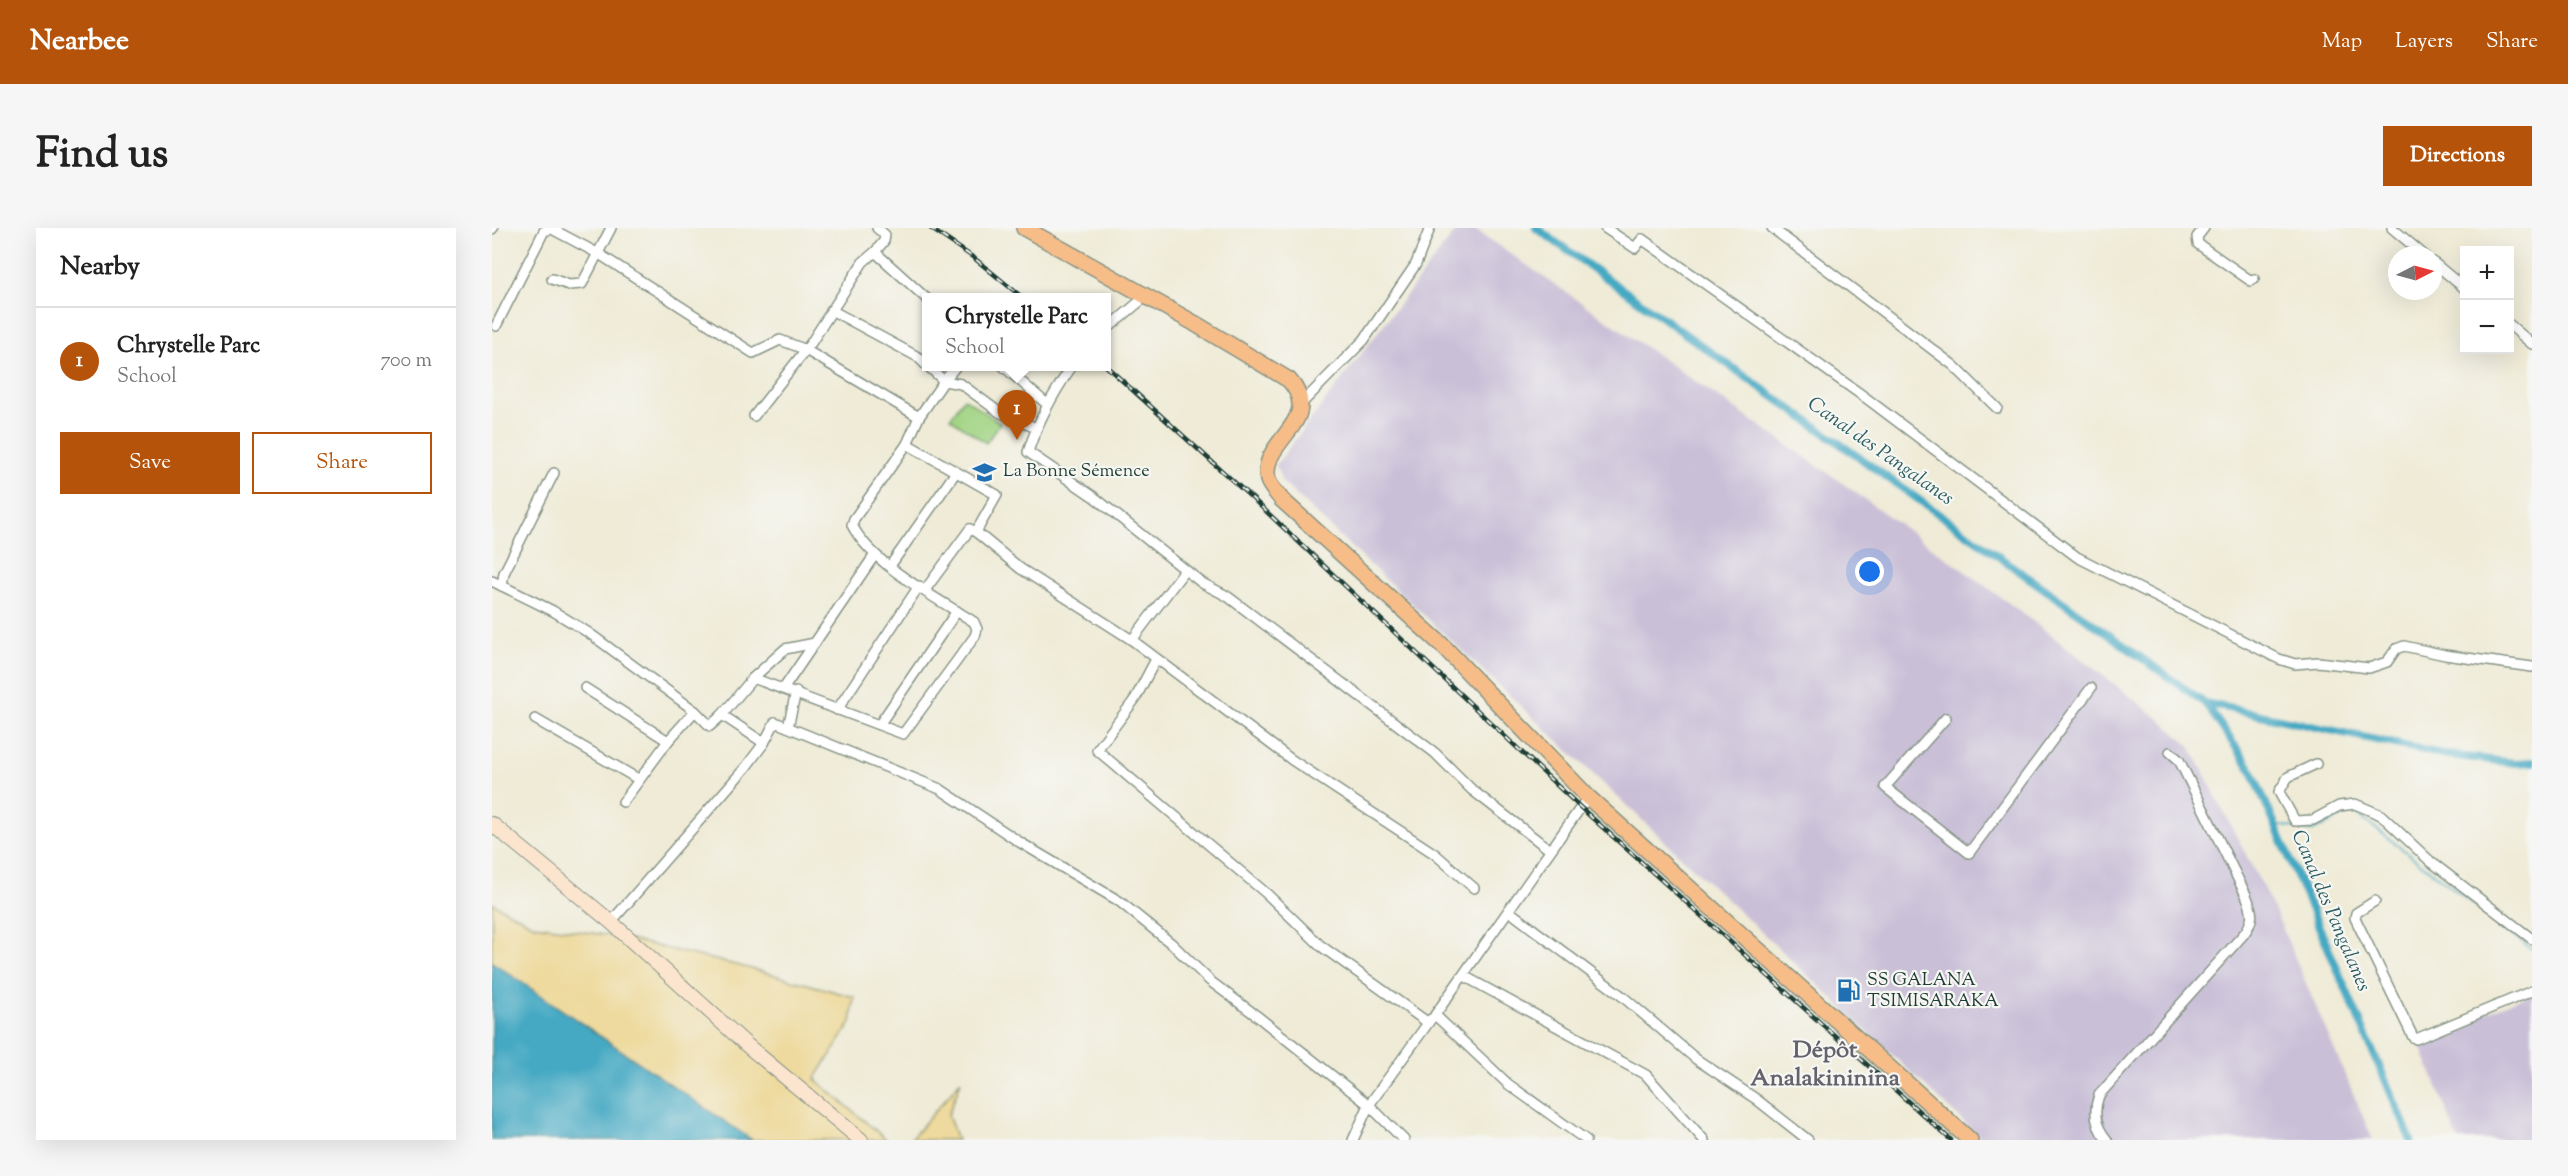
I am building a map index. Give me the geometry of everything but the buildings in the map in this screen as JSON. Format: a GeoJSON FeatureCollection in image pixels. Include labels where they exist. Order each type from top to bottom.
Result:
{"type":"FeatureCollection","features":[{"type":"Feature","properties":{"kind":"main road"},"geometry":{"type":"LineString","coordinates":[[1024,228],[1289,380],[1298,390],[1301,404],[1297,418],[1271,456],[1267,469],[1268,482],[1281,499],[1443,646],[1588,798],[1970,1140]]}},
{"type":"Feature","properties":{"kind":"main road"},"geometry":{"type":"LineString","coordinates":[[492,824],[611,922],[749,1047],[861,1140]]}},
{"type":"Feature","properties":{"kind":"street"},"geometry":{"type":"LineString","coordinates":[[552,279],[569,285],[582,284],[611,228]]}},
{"type":"Feature","properties":{"kind":"street"},"geometry":{"type":"LineString","coordinates":[[754,416],[804,349],[811,343],[863,262],[876,252],[884,241],[885,235],[877,228]]}},
{"type":"Feature","properties":{"kind":"street"},"geometry":{"type":"LineString","coordinates":[[1301,404],[1364,340],[1416,264],[1430,228]]}},
{"type":"Feature","properties":{"kind":"street"},"geometry":{"type":"LineString","coordinates":[[1773,228],[1953,365],[1997,408]]}},
{"type":"Feature","properties":{"kind":"street"},"geometry":{"type":"LineString","coordinates":[[2204,228],[2197,237],[2198,244],[2251,280],[2254,279]]}},
{"type":"Feature","properties":{"kind":"street"},"geometry":{"type":"LineString","coordinates":[[2392,228],[2413,246]]}},
{"type":"Feature","properties":{"kind":"street"},"geometry":{"type":"LineString","coordinates":[[496,326],[541,230],[552,229],[598,254],[753,353],[780,340],[804,349],[919,417]]}},
{"type":"Feature","properties":{"kind":"street"},"geometry":{"type":"LineString","coordinates":[[1612,230],[1635,249],[1642,239],[1866,398],[2077,557],[2279,659],[2295,664],[2318,662],[2369,668],[2387,662],[2396,649],[2404,646],[2445,656],[2532,667]]}},
{"type":"Feature","properties":{"kind":"street"},"geometry":{"type":"LineString","coordinates":[[876,252],[922,294]]}},
{"type":"Feature","properties":{"kind":"street"},"geometry":{"type":"LineString","coordinates":[[2442,270],[2460,285]]}},
{"type":"Feature","properties":{"kind":"street"},"geometry":{"type":"LineString","coordinates":[[1111,326],[1145,297]]}},
{"type":"Feature","properties":{"kind":"street"},"geometry":{"type":"LineString","coordinates":[[831,310],[922,361]]}},
{"type":"Feature","properties":{"kind":"street"},"geometry":{"type":"LineString","coordinates":[[2514,329],[2532,344]]}},
{"type":"Feature","properties":{"kind":"street"},"geometry":{"type":"LineString","coordinates":[[933,371],[944,381],[961,384],[999,412],[1036,428]]}},
{"type":"Feature","properties":{"kind":"street"},"geometry":{"type":"LineString","coordinates":[[753,678],[796,692],[903,734],[975,636],[977,629],[974,622],[874,556],[852,525],[907,444],[919,417],[952,371]]}},
{"type":"Feature","properties":{"kind":"street"},"geometry":{"type":"LineString","coordinates":[[1009,371],[1048,405]]}},
{"type":"Feature","properties":{"kind":"street"},"geometry":{"type":"LineString","coordinates":[[1069,371],[1036,428],[1028,452],[1094,497],[1202,583],[1227,596],[1435,753],[1472,790],[1550,850]]}},
{"type":"Feature","properties":{"kind":"street"},"geometry":{"type":"LineString","coordinates":[[907,444],[998,495],[976,531]]}},
{"type":"Feature","properties":{"kind":"street"},"geometry":{"type":"LineString","coordinates":[[890,566],[956,472]]}},
{"type":"Feature","properties":{"kind":"street"},"geometry":{"type":"LineString","coordinates":[[502,586],[504,573],[554,473]]}},
{"type":"Feature","properties":{"kind":"street"},"geometry":{"type":"LineString","coordinates":[[837,710],[922,588],[970,530],[976,531],[1020,569],[1132,640],[1292,760],[1435,854],[1473,888]]}},
{"type":"Feature","properties":{"kind":"street"},"geometry":{"type":"LineString","coordinates":[[784,688],[874,556]]}},
{"type":"Feature","properties":{"kind":"street"},"geometry":{"type":"LineString","coordinates":[[1132,640],[1185,570]]}},
{"type":"Feature","properties":{"kind":"street"},"geometry":{"type":"LineString","coordinates":[[492,581],[553,611],[589,633],[695,711],[710,726],[753,678],[785,649],[815,643]]}},
{"type":"Feature","properties":{"kind":"street"},"geometry":{"type":"LineString","coordinates":[[879,725],[957,611]]}},
{"type":"Feature","properties":{"kind":"street"},"geometry":{"type":"LineString","coordinates":[[1156,659],[1135,699],[1097,750],[1267,894],[1321,946],[1431,1018],[1508,1084],[1586,1140]]}},
{"type":"Feature","properties":{"kind":"street"},"geometry":{"type":"LineString","coordinates":[[585,688],[668,741]]}},
{"type":"Feature","properties":{"kind":"street"},"geometry":{"type":"LineString","coordinates":[[1946,718],[1885,787],[1969,853],[2091,688]]}},
{"type":"Feature","properties":{"kind":"street"},"geometry":{"type":"LineString","coordinates":[[788,727],[796,692]]}},
{"type":"Feature","properties":{"kind":"street"},"geometry":{"type":"LineString","coordinates":[[622,802],[668,741],[695,711]]}},
{"type":"Feature","properties":{"kind":"street"},"geometry":{"type":"LineString","coordinates":[[722,715],[764,743]]}},
{"type":"Feature","properties":{"kind":"street"},"geometry":{"type":"LineString","coordinates":[[535,719],[638,779]]}},
{"type":"Feature","properties":{"kind":"street"},"geometry":{"type":"LineString","coordinates":[[611,922],[746,767],[764,743],[775,722],[940,789],[1021,843],[1119,901],[1172,944],[1210,981],[1368,1105],[1404,1140]]}},
{"type":"Feature","properties":{"kind":"street"},"geometry":{"type":"LineString","coordinates":[[2107,1140],[2097,1123],[2096,1105],[2099,1095],[2243,935],[2252,922],[2253,914],[2246,895],[2179,760],[2170,753]]}},
{"type":"Feature","properties":{"kind":"street"},"geometry":{"type":"LineString","coordinates":[[2316,764],[2288,777],[2279,792],[2295,821],[2313,820],[2339,806],[2355,804],[2381,815],[2430,861],[2532,939]]}},
{"type":"Feature","properties":{"kind":"street"},"geometry":{"type":"LineString","coordinates":[[1352,1140],[1368,1105],[1464,976],[1588,798]]}},
{"type":"Feature","properties":{"kind":"street"},"geometry":{"type":"LineString","coordinates":[[2375,902],[2356,913],[2355,918],[2416,1039],[2532,991]]}},
{"type":"Feature","properties":{"kind":"street"},"geometry":{"type":"LineString","coordinates":[[1509,911],[1535,933],[1622,996],[1696,1059],[1756,1099],[1808,1140]]}},
{"type":"Feature","properties":{"kind":"street"},"geometry":{"type":"LineString","coordinates":[[1464,976],[1646,1075],[1704,1140]]}},
{"type":"Feature","properties":{"kind":"shaded area"},"geometry":{"type":"Polygon","coordinates":[[[1458,228],[1473,228],[1834,477],[2017,609],[2157,717],[2190,746],[2275,911],[2373,1140],[1983,1140],[1282,482],[1276,465],[1458,228]]]}},
{"type":"Feature","properties":{"kind":"shaded area"},"geometry":{"type":"Polygon","coordinates":[[[2532,993],[2532,1140],[2458,1140],[2419,1041],[2532,993]]]}},
{"type":"Feature","properties":{"kind":"green space"},"geometry":{"type":"Polygon","coordinates":[[[964,398],[1000,423],[986,443],[950,418],[964,398]]]}},
{"type":"Feature","properties":{"kind":"sand"},"geometry":{"type":"Polygon","coordinates":[[[492,903],[534,925],[613,936],[760,971],[854,997],[851,1023],[815,1079],[887,1140],[752,1140],[492,962],[492,903]]]}},
{"type":"Feature","properties":{"kind":"sand"},"geometry":{"type":"Polygon","coordinates":[[[961,1081],[948,1115],[957,1140],[910,1140],[961,1081]]]}},
{"type":"Feature","properties":{"kind":"water"},"geometry":{"type":"Polygon","coordinates":[[[492,962],[752,1140],[492,1140],[492,962]]]}},
{"type":"Feature","properties":{"kind":"waterway","name":"Canal des Pangalanes"},"geometry":{"type":"LineString","coordinates":[[1536,228],[2205,703],[2251,769],[2411,1140]]}},
{"type":"Feature","properties":{"kind":"waterway","name":"Canal des Pangalanes"},"geometry":{"type":"LineString","coordinates":[[2205,703],[2441,754],[2515,763],[2532,762]]}},
{"type":"Feature","properties":{"kind":"waterway"},"geometry":{"type":"LineString","coordinates":[[2273,824],[2312,831],[2353,811],[2532,949]]}},
{"type":"Feature","properties":{"kind":"railway"},"geometry":{"type":"LineString","coordinates":[[930,228],[974,258],[1017,293]]}},
{"type":"Feature","properties":{"kind":"railway"},"geometry":{"type":"LineString","coordinates":[[1111,371],[1253,499],[1580,807],[1951,1140]]}},
{"type":"Feature","properties":{"kind":"place","name":"Chrystelle Parc"},"geometry":{"type":"Point","coordinates":[1017,440]}},
{"type":"Feature","properties":{"kind":"place","name":"La Bonne Sémence"},"geometry":{"type":"Point","coordinates":[985,472]}},
{"type":"Feature","properties":{"kind":"place","name":"SS GALANA TSIMISARAKA"},"geometry":{"type":"Point","coordinates":[1849,991]}},
{"type":"Feature","properties":{"kind":"district","name":"Dépôt Analakininina"},"geometry":{"type":"Point","coordinates":[1825,1065]}}]}
